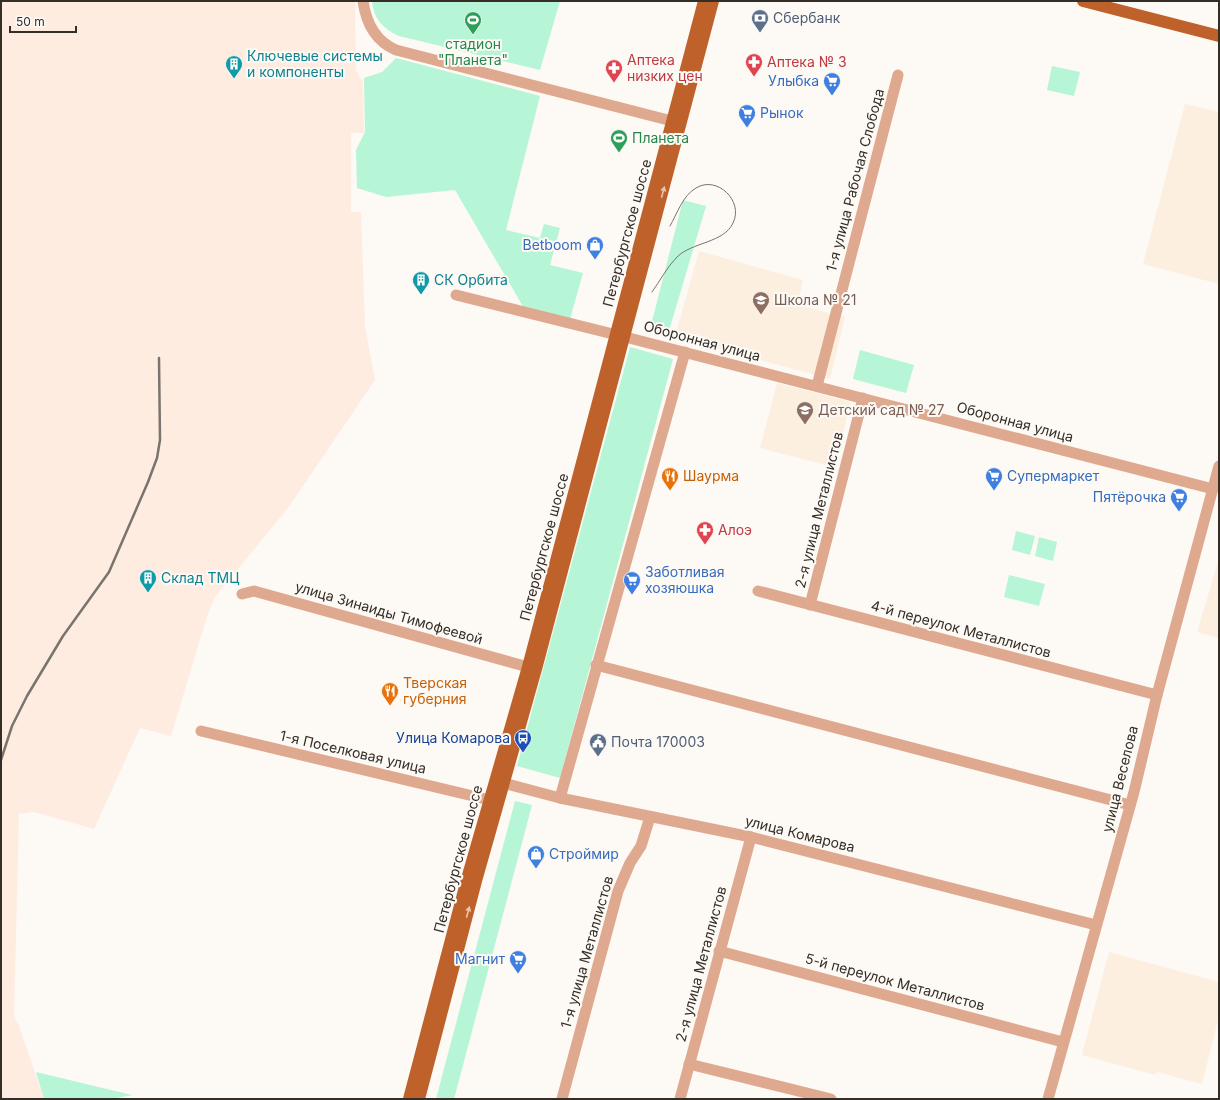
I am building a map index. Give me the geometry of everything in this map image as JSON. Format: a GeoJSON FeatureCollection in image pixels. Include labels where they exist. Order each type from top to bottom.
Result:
{"type":"FeatureCollection","features":[{"type":"Feature","properties":{"kind":"main road","name":"Петербургское шоссе"},"geometry":{"type":"LineString","coordinates":[[677,122],[704,1]]}},
{"type":"Feature","properties":{"kind":"main road","name":"Петербургское шоссе"},"geometry":{"type":"LineString","coordinates":[[410,1099],[532,668],[677,122],[713,1]]}},
{"type":"Feature","properties":{"kind":"main road"},"geometry":{"type":"LineString","coordinates":[[1083,1],[1219,36]]}},
{"type":"Feature","properties":{"kind":"main road","name":"Петербургское шоссе"},"geometry":{"type":"LineString","coordinates":[[419,1099],[494,801]]}},
{"type":"Feature","properties":{"kind":"street"},"geometry":{"type":"LineString","coordinates":[[363,1],[368,21],[380,41],[402,52],[677,122]]}},
{"type":"Feature","properties":{"kind":"street","name":"1-я улица Рабочая Слобода"},"geometry":{"type":"LineString","coordinates":[[817,386],[898,75]]}},
{"type":"Feature","properties":{"kind":"street","name":"Оборонная улица"},"geometry":{"type":"LineString","coordinates":[[456,296],[620,335],[1213,489]]}},
{"type":"Feature","properties":{"kind":"street"},"geometry":{"type":"LineString","coordinates":[[560,798],[596,665],[685,352]]}},
{"type":"Feature","properties":{"kind":"street","name":"2-я улица Металлистов"},"geometry":{"type":"LineString","coordinates":[[810,605],[864,398]]}},
{"type":"Feature","properties":{"kind":"street","name":"улица Веселова"},"geometry":{"type":"LineString","coordinates":[[1048,1099],[1130,805],[1157,695],[1219,466]]}},
{"type":"Feature","properties":{"kind":"street","name":"улица Зинаиды Тимофеевой"},"geometry":{"type":"LineString","coordinates":[[242,594],[254,591],[532,668]]}},
{"type":"Feature","properties":{"kind":"street","name":"4-й переулок Металлистов"},"geometry":{"type":"LineString","coordinates":[[758,591],[1157,695]]}},
{"type":"Feature","properties":{"kind":"street"},"geometry":{"type":"LineString","coordinates":[[596,665],[1130,805]]}},
{"type":"Feature","properties":{"kind":"street","name":"1-я Поселковая улица"},"geometry":{"type":"LineString","coordinates":[[201,731],[494,801]]}},
{"type":"Feature","properties":{"kind":"street","name":"улица Комарова"},"geometry":{"type":"LineString","coordinates":[[500,782],[560,798],[751,837],[1096,925]]}},
{"type":"Feature","properties":{"kind":"street","name":"1-я улица Металлистов"},"geometry":{"type":"LineString","coordinates":[[562,1099],[618,891],[630,863],[641,846],[650,817]]}},
{"type":"Feature","properties":{"kind":"street","name":"2-я улица Металлистов"},"geometry":{"type":"LineString","coordinates":[[680,1099],[751,837]]}},
{"type":"Feature","properties":{"kind":"street","name":"5-й переулок Металлистов"},"geometry":{"type":"LineString","coordinates":[[719,951],[1063,1042]]}},
{"type":"Feature","properties":{"kind":"street"},"geometry":{"type":"LineString","coordinates":[[689,1064],[831,1099]]}},
{"type":"Feature","properties":{"kind":"shaded area"},"geometry":{"type":"Polygon","coordinates":[[[1,1],[355,1],[356,70],[363,82],[364,133],[351,133],[351,212],[361,212],[365,326],[375,380],[288,508],[215,597],[208,613],[171,736],[140,728],[94,829],[34,812],[19,814],[14,1016],[19,1026],[44,1099],[1,1099],[1,1]]]}},
{"type":"Feature","properties":{"kind":"shaded area"},"geometry":{"type":"Polygon","coordinates":[[[1185,104],[1219,112],[1219,284],[1143,264],[1185,104]]]}},
{"type":"Feature","properties":{"kind":"shaded area","name":"Школа № 21"},"geometry":{"type":"Polygon","coordinates":[[[699,251],[803,280],[798,305],[845,317],[830,379],[675,337],[699,251]]]}},
{"type":"Feature","properties":{"kind":"shaded area","name":"Детский сад № 27"},"geometry":{"type":"Polygon","coordinates":[[[777,383],[851,402],[834,467],[760,448],[777,383]]]}},
{"type":"Feature","properties":{"kind":"shaded area"},"geometry":{"type":"Polygon","coordinates":[[[1219,559],[1219,638],[1197,632],[1219,559]]]}},
{"type":"Feature","properties":{"kind":"shaded area"},"geometry":{"type":"Polygon","coordinates":[[[1109,952],[1219,982],[1219,1016],[1202,1084],[1157,1072],[1155,1075],[1082,1055],[1109,952]]]}},
{"type":"Feature","properties":{"kind":"green space","name":"стадион \"Планета\""},"geometry":{"type":"Polygon","coordinates":[[[372,1],[560,1],[540,70],[399,36],[388,30],[380,22],[374,13],[372,1]]]}},
{"type":"Feature","properties":{"kind":"green space"},"geometry":{"type":"Polygon","coordinates":[[[396,58],[540,96],[506,230],[540,238],[544,224],[560,228],[550,265],[583,273],[570,319],[525,310],[455,190],[386,197],[357,188],[356,150],[365,132],[364,78],[382,72],[396,58]]]}},
{"type":"Feature","properties":{"kind":"green space"},"geometry":{"type":"Polygon","coordinates":[[[1052,66],[1080,72],[1074,96],[1047,90],[1052,66]]]}},
{"type":"Feature","properties":{"kind":"green space"},"geometry":{"type":"Polygon","coordinates":[[[683,200],[706,206],[668,334],[650,329],[683,200]]]}},
{"type":"Feature","properties":{"kind":"green space"},"geometry":{"type":"Polygon","coordinates":[[[630,347],[673,359],[560,778],[517,766],[630,347]]]}},
{"type":"Feature","properties":{"kind":"green space"},"geometry":{"type":"Polygon","coordinates":[[[860,350],[914,365],[906,393],[853,379],[860,350]]]}},
{"type":"Feature","properties":{"kind":"green space"},"geometry":{"type":"Polygon","coordinates":[[[1016,531],[1035,536],[1030,555],[1012,550],[1016,531]]]}},
{"type":"Feature","properties":{"kind":"green space"},"geometry":{"type":"Polygon","coordinates":[[[1039,537],[1057,542],[1053,561],[1035,556],[1039,537]]]}},
{"type":"Feature","properties":{"kind":"green space"},"geometry":{"type":"Polygon","coordinates":[[[1009,575],[1045,584],[1039,606],[1004,597],[1009,575]]]}},
{"type":"Feature","properties":{"kind":"green space"},"geometry":{"type":"Polygon","coordinates":[[[515,801],[532,805],[454,1099],[436,1099],[515,801]]]}},
{"type":"Feature","properties":{"kind":"green space"},"geometry":{"type":"Polygon","coordinates":[[[36,1072],[132,1095],[112,1099],[44,1099],[36,1072]]]}},
{"type":"Feature","properties":{"kind":"tram line"},"geometry":{"type":"LineString","coordinates":[[652,292],[673,261],[683,252],[715,239],[729,230],[733,223],[735,206],[732,199],[726,192],[712,185],[704,185],[696,188],[687,195],[670,226]]}},
{"type":"Feature","properties":{"kind":"railway"},"geometry":{"type":"LineString","coordinates":[[1,760],[12,726],[27,696],[63,636],[109,572],[148,482],[157,458],[160,440],[159,358]]}},
{"type":"Feature","properties":{"kind":"place","name":"Сбербанк"},"geometry":{"type":"Point","coordinates":[760,33]}},
{"type":"Feature","properties":{"kind":"place","name":"стадион \"Планета\""},"geometry":{"type":"Point","coordinates":[473,35]}},
{"type":"Feature","properties":{"kind":"place","name":"Аптека № 3"},"geometry":{"type":"Point","coordinates":[754,77]}},
{"type":"Feature","properties":{"kind":"place","name":"Ключевые системы и компоненты"},"geometry":{"type":"Point","coordinates":[234,79]}},
{"type":"Feature","properties":{"kind":"place","name":"Аптека низких цен"},"geometry":{"type":"Point","coordinates":[614,83]}},
{"type":"Feature","properties":{"kind":"place","name":"Улыбка"},"geometry":{"type":"Point","coordinates":[832,96]}},
{"type":"Feature","properties":{"kind":"place","name":"Рынок"},"geometry":{"type":"Point","coordinates":[747,128]}},
{"type":"Feature","properties":{"kind":"place","name":"Планета"},"geometry":{"type":"Point","coordinates":[619,153]}},
{"type":"Feature","properties":{"kind":"place","name":"Betboom"},"geometry":{"type":"Point","coordinates":[595,260]}},
{"type":"Feature","properties":{"kind":"place","name":"СК Орбита"},"geometry":{"type":"Point","coordinates":[421,295]}},
{"type":"Feature","properties":{"kind":"place","name":"Школа № 21"},"geometry":{"type":"Point","coordinates":[761,315]}},
{"type":"Feature","properties":{"kind":"place","name":"Детский сад № 27"},"geometry":{"type":"Point","coordinates":[805,425]}},
{"type":"Feature","properties":{"kind":"place","name":"Шаурма"},"geometry":{"type":"Point","coordinates":[670,491]}},
{"type":"Feature","properties":{"kind":"place","name":"Супермаркет"},"geometry":{"type":"Point","coordinates":[994,491]}},
{"type":"Feature","properties":{"kind":"place","name":"Пятёрочка"},"geometry":{"type":"Point","coordinates":[1179,512]}},
{"type":"Feature","properties":{"kind":"place","name":"Алоэ"},"geometry":{"type":"Point","coordinates":[705,545]}},
{"type":"Feature","properties":{"kind":"place","name":"Склад ТМЦ"},"geometry":{"type":"Point","coordinates":[148,593]}},
{"type":"Feature","properties":{"kind":"place","name":"Заботливая хозяюшка"},"geometry":{"type":"Point","coordinates":[632,595]}},
{"type":"Feature","properties":{"kind":"place","name":"Тверская губерния"},"geometry":{"type":"Point","coordinates":[390,706]}},
{"type":"Feature","properties":{"kind":"place","name":"Улица Комарова"},"geometry":{"type":"Point","coordinates":[523,753]}},
{"type":"Feature","properties":{"kind":"place","name":"Почта 170003"},"geometry":{"type":"Point","coordinates":[598,757]}},
{"type":"Feature","properties":{"kind":"place","name":"Строймир"},"geometry":{"type":"Point","coordinates":[536,869]}},
{"type":"Feature","properties":{"kind":"place","name":"Магнит"},"geometry":{"type":"Point","coordinates":[518,974]}}]}
